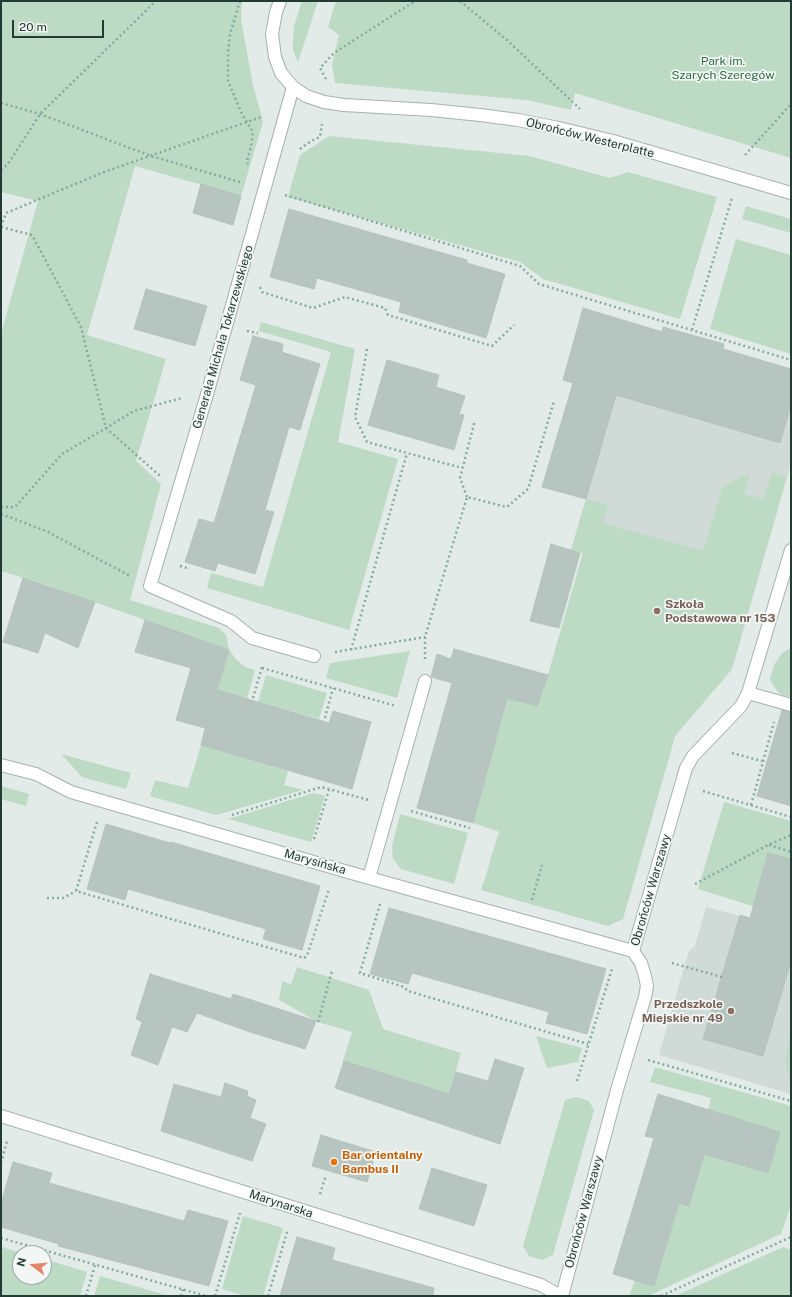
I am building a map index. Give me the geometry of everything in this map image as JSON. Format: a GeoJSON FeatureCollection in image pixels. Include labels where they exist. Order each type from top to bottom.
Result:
{"type":"FeatureCollection","features":[{"type":"Feature","properties":{"kind":"street","name":"Obrońców Westerplatte"},"geometry":{"type":"LineString","coordinates":[[280,1],[276,12],[272,34],[274,57],[281,73],[293,87],[306,96],[324,102],[344,105],[431,110],[518,120],[586,134],[791,193]]}},
{"type":"Feature","properties":{"kind":"street","name":"Generała Michała Tokarzewskiego"},"geometry":{"type":"LineString","coordinates":[[150,586],[208,391],[293,87]]}},
{"type":"Feature","properties":{"kind":"street","name":"Obrońców Warszawy"},"geometry":{"type":"LineString","coordinates":[[561,1296],[647,986],[641,963],[633,951],[681,784],[689,761],[740,706],[748,694],[791,550]]}},
{"type":"Feature","properties":{"kind":"street"},"geometry":{"type":"LineString","coordinates":[[150,586],[231,621],[252,638],[314,656]]}},
{"type":"Feature","properties":{"kind":"street"},"geometry":{"type":"LineString","coordinates":[[369,878],[425,681]]}},
{"type":"Feature","properties":{"kind":"street"},"geometry":{"type":"LineString","coordinates":[[748,694],[791,705]]}},
{"type":"Feature","properties":{"kind":"street","name":"Marysińska"},"geometry":{"type":"LineString","coordinates":[[1,765],[36,774],[71,792],[369,878],[633,951]]}},
{"type":"Feature","properties":{"kind":"street","name":"Marynarska"},"geometry":{"type":"LineString","coordinates":[[1,1116],[541,1285],[561,1296]]}},
{"type":"Feature","properties":{"kind":"path"},"geometry":{"type":"LineString","coordinates":[[1,170],[8,164],[40,114],[156,1]]}},
{"type":"Feature","properties":{"kind":"path"},"geometry":{"type":"LineString","coordinates":[[240,1],[230,34],[228,53],[228,82],[235,100],[253,132],[247,162],[265,190]]}},
{"type":"Feature","properties":{"kind":"path"},"geometry":{"type":"LineString","coordinates":[[320,68],[334,53],[415,1]]}},
{"type":"Feature","properties":{"kind":"path"},"geometry":{"type":"LineString","coordinates":[[460,1],[508,41],[576,104],[588,119],[586,134]]}},
{"type":"Feature","properties":{"kind":"path"},"geometry":{"type":"LineString","coordinates":[[298,151],[303,146],[320,137],[324,102]]}},
{"type":"Feature","properties":{"kind":"path"},"geometry":{"type":"LineString","coordinates":[[1,103],[40,114],[151,156],[520,266],[539,284],[791,360]]}},
{"type":"Feature","properties":{"kind":"path"},"geometry":{"type":"LineString","coordinates":[[745,155],[791,104]]}},
{"type":"Feature","properties":{"kind":"path"},"geometry":{"type":"LineString","coordinates":[[178,491],[106,428],[81,327],[32,234],[1,227],[6,213],[104,172],[287,108]]}},
{"type":"Feature","properties":{"kind":"path"},"geometry":{"type":"LineString","coordinates":[[692,330],[738,177]]}},
{"type":"Feature","properties":{"kind":"path"},"geometry":{"type":"LineString","coordinates":[[284,195],[287,188]]}},
{"type":"Feature","properties":{"kind":"path"},"geometry":{"type":"LineString","coordinates":[[258,282],[262,292],[313,308],[345,297],[385,308],[388,316],[492,346],[514,325]]}},
{"type":"Feature","properties":{"kind":"path"},"geometry":{"type":"LineString","coordinates":[[367,349],[354,417],[367,442],[462,468]]}},
{"type":"Feature","properties":{"kind":"path"},"geometry":{"type":"LineString","coordinates":[[1,508],[15,508],[62,454],[134,411],[208,391]]}},
{"type":"Feature","properties":{"kind":"path"},"geometry":{"type":"LineString","coordinates":[[467,497],[507,507],[528,490],[554,400]]}},
{"type":"Feature","properties":{"kind":"path"},"geometry":{"type":"LineString","coordinates":[[314,656],[425,637],[467,497],[460,478],[475,420]]}},
{"type":"Feature","properties":{"kind":"path"},"geometry":{"type":"LineString","coordinates":[[352,650],[407,453]]}},
{"type":"Feature","properties":{"kind":"path"},"geometry":{"type":"LineString","coordinates":[[1,514],[46,531],[150,586]]}},
{"type":"Feature","properties":{"kind":"path"},"geometry":{"type":"LineString","coordinates":[[253,698],[270,643]]}},
{"type":"Feature","properties":{"kind":"path"},"geometry":{"type":"LineString","coordinates":[[262,668],[416,712]]}},
{"type":"Feature","properties":{"kind":"path"},"geometry":{"type":"LineString","coordinates":[[325,718],[333,688]]}},
{"type":"Feature","properties":{"kind":"path"},"geometry":{"type":"LineString","coordinates":[[751,805],[776,716]]}},
{"type":"Feature","properties":{"kind":"path"},"geometry":{"type":"LineString","coordinates":[[732,753],[762,762]]}},
{"type":"Feature","properties":{"kind":"path"},"geometry":{"type":"LineString","coordinates":[[681,784],[791,817]]}},
{"type":"Feature","properties":{"kind":"path"},"geometry":{"type":"LineString","coordinates":[[227,816],[321,787],[470,828]]}},
{"type":"Feature","properties":{"kind":"path"},"geometry":{"type":"LineString","coordinates":[[314,842],[329,790]]}},
{"type":"Feature","properties":{"kind":"path"},"geometry":{"type":"LineString","coordinates":[[47,898],[63,898],[76,891],[98,820]]}},
{"type":"Feature","properties":{"kind":"path"},"geometry":{"type":"LineString","coordinates":[[695,884],[768,845],[791,835]]}},
{"type":"Feature","properties":{"kind":"path"},"geometry":{"type":"LineString","coordinates":[[768,845],[791,852]]}},
{"type":"Feature","properties":{"kind":"path"},"geometry":{"type":"LineString","coordinates":[[535,888],[542,865]]}},
{"type":"Feature","properties":{"kind":"path"},"geometry":{"type":"LineString","coordinates":[[76,891],[304,958],[307,956],[330,886]]}},
{"type":"Feature","properties":{"kind":"path"},"geometry":{"type":"LineString","coordinates":[[381,901],[360,973],[404,987],[408,991],[588,1044]]}},
{"type":"Feature","properties":{"kind":"path"},"geometry":{"type":"LineString","coordinates":[[672,963],[722,976]]}},
{"type":"Feature","properties":{"kind":"path"},"geometry":{"type":"LineString","coordinates":[[577,1081],[612,967]]}},
{"type":"Feature","properties":{"kind":"path"},"geometry":{"type":"LineString","coordinates":[[318,1022],[332,972]]}},
{"type":"Feature","properties":{"kind":"path"},"geometry":{"type":"LineString","coordinates":[[629,1054],[791,1101]]}},
{"type":"Feature","properties":{"kind":"path"},"geometry":{"type":"LineString","coordinates":[[1,1163],[9,1134]]}},
{"type":"Feature","properties":{"kind":"path"},"geometry":{"type":"LineString","coordinates":[[320,1196],[326,1175]]}},
{"type":"Feature","properties":{"kind":"path"},"geometry":{"type":"LineString","coordinates":[[215,1296],[240,1210]]}},
{"type":"Feature","properties":{"kind":"path"},"geometry":{"type":"LineString","coordinates":[[268,1296],[289,1226]]}},
{"type":"Feature","properties":{"kind":"path"},"geometry":{"type":"LineString","coordinates":[[661,1296],[791,1237]]}},
{"type":"Feature","properties":{"kind":"path"},"geometry":{"type":"LineString","coordinates":[[1,1238],[206,1296]]}},
{"type":"Feature","properties":{"kind":"path"},"geometry":{"type":"LineString","coordinates":[[86,1296],[96,1265]]}},
{"type":"Feature","properties":{"kind":"path"},"geometry":{"type":"LineString","coordinates":[[181,1296],[183,1289]]}},
{"type":"Feature","properties":{"kind":"shaded area","name":"Szkoła Podstawowa nr 153"},"geometry":{"type":"Polygon","coordinates":[[[583,308],[662,331],[663,327],[724,344],[723,349],[791,369],[791,463],[732,669],[675,736],[628,902],[489,863],[548,675],[583,553],[571,550],[586,499],[542,487],[567,403],[573,405],[579,385],[563,380],[583,308]]]}},
{"type":"Feature","properties":{"kind":"shaded area","name":"Przedszkole Miejskie nr 49"},"geometry":{"type":"Polygon","coordinates":[[[706,907],[791,929],[791,1094],[659,1055],[689,951],[695,946],[706,907]]]}},
{"type":"Feature","properties":{"kind":"green space"},"geometry":{"type":"Polygon","coordinates":[[[1,1],[242,1],[241,19],[253,85],[263,122],[241,196],[135,166],[87,335],[166,359],[136,461],[161,484],[130,600],[219,628],[226,635],[229,650],[44,584],[1,571],[1,334],[38,201],[1,192],[1,1]]]}},
{"type":"Feature","properties":{"kind":"green space"},"geometry":{"type":"Polygon","coordinates":[[[302,1],[318,1],[298,62],[293,50],[293,40],[294,26],[302,1]]]}},
{"type":"Feature","properties":{"kind":"green space","name":"Park im. Szarych Szeregów"},"geometry":{"type":"Polygon","coordinates":[[[336,1],[791,1],[791,158],[575,93],[571,110],[527,100],[335,83],[332,65],[339,35],[328,27],[336,1]]]}},
{"type":"Feature","properties":{"kind":"green space"},"geometry":{"type":"Polygon","coordinates":[[[329,136],[529,156],[610,178],[628,172],[717,197],[680,319],[543,279],[520,262],[288,197],[300,155],[329,136]]]}},
{"type":"Feature","properties":{"kind":"green space"},"geometry":{"type":"Polygon","coordinates":[[[746,206],[791,219],[791,233],[742,219],[746,206]]]}},
{"type":"Feature","properties":{"kind":"green space"},"geometry":{"type":"Polygon","coordinates":[[[736,239],[791,255],[791,354],[710,329],[736,239]]]}},
{"type":"Feature","properties":{"kind":"green space"},"geometry":{"type":"Polygon","coordinates":[[[261,322],[355,349],[338,442],[398,459],[349,630],[207,588],[211,573],[263,587],[331,352],[259,331],[261,322]]]}},
{"type":"Feature","properties":{"kind":"green space","name":"Szkoła Podstawowa nr 153"},"geometry":{"type":"Polygon","coordinates":[[[750,473],[744,494],[764,499],[772,473],[787,477],[732,669],[675,736],[623,919],[608,926],[481,890],[500,832],[473,823],[507,698],[537,706],[548,675],[583,553],[571,550],[586,499],[608,505],[603,523],[703,551],[723,487],[750,473]]]}},
{"type":"Feature","properties":{"kind":"green space"},"geometry":{"type":"Polygon","coordinates":[[[791,648],[791,697],[780,694],[770,679],[774,665],[782,653],[791,648]]]}},
{"type":"Feature","properties":{"kind":"green space"},"geometry":{"type":"Polygon","coordinates":[[[229,650],[245,667],[255,670],[247,699],[217,691],[229,650]]]}},
{"type":"Feature","properties":{"kind":"green space"},"geometry":{"type":"Polygon","coordinates":[[[410,651],[397,698],[326,678],[330,663],[410,651]]]}},
{"type":"Feature","properties":{"kind":"green space"},"geometry":{"type":"Polygon","coordinates":[[[266,675],[327,693],[319,719],[258,702],[266,675]]]}},
{"type":"Feature","properties":{"kind":"green space"},"geometry":{"type":"Polygon","coordinates":[[[201,745],[288,771],[284,785],[303,790],[216,815],[150,796],[155,780],[188,788],[201,745]]]}},
{"type":"Feature","properties":{"kind":"green space"},"geometry":{"type":"Polygon","coordinates":[[[61,754],[131,773],[126,789],[82,777],[61,754]]]}},
{"type":"Feature","properties":{"kind":"green space"},"geometry":{"type":"Polygon","coordinates":[[[1,786],[29,794],[26,806],[1,799],[1,786]]]}},
{"type":"Feature","properties":{"kind":"green space"},"geometry":{"type":"Polygon","coordinates":[[[314,793],[325,796],[311,842],[228,819],[314,793]]]}},
{"type":"Feature","properties":{"kind":"green space"},"geometry":{"type":"Polygon","coordinates":[[[724,802],[791,821],[791,929],[762,909],[698,889],[724,802]]]}},
{"type":"Feature","properties":{"kind":"green space"},"geometry":{"type":"Polygon","coordinates":[[[400,814],[468,833],[454,884],[401,869],[393,859],[392,847],[400,814]]]}},
{"type":"Feature","properties":{"kind":"green space"},"geometry":{"type":"Polygon","coordinates":[[[297,967],[369,990],[383,1029],[461,1053],[449,1094],[343,1061],[352,1032],[318,1022],[279,1000],[282,981],[291,984],[297,967]]]}},
{"type":"Feature","properties":{"kind":"green space"},"geometry":{"type":"Polygon","coordinates":[[[791,1030],[791,1083],[785,1063],[791,1030]]]}},
{"type":"Feature","properties":{"kind":"green space"},"geometry":{"type":"Polygon","coordinates":[[[536,1036],[582,1048],[578,1062],[547,1068],[536,1036]]]}},
{"type":"Feature","properties":{"kind":"green space"},"geometry":{"type":"Polygon","coordinates":[[[655,1067],[791,1106],[791,1205],[781,1234],[648,1296],[629,1296],[635,1280],[654,1286],[679,1203],[689,1206],[692,1194],[694,1151],[768,1173],[780,1132],[708,1110],[711,1098],[650,1082],[655,1067]]]}},
{"type":"Feature","properties":{"kind":"green space"},"geometry":{"type":"Polygon","coordinates":[[[576,1097],[589,1101],[594,1110],[553,1255],[542,1260],[529,1256],[523,1246],[565,1100],[576,1097]]]}},
{"type":"Feature","properties":{"kind":"green space"},"geometry":{"type":"Polygon","coordinates":[[[243,1216],[283,1228],[263,1296],[245,1296],[222,1289],[243,1216]]]}},
{"type":"Feature","properties":{"kind":"green space"},"geometry":{"type":"Polygon","coordinates":[[[1,1247],[12,1250],[12,1285],[52,1285],[52,1261],[87,1272],[80,1296],[1,1296],[1,1247]]]}},
{"type":"Feature","properties":{"kind":"green space"},"geometry":{"type":"Polygon","coordinates":[[[783,1247],[791,1250],[791,1296],[675,1296],[783,1247]]]}},
{"type":"Feature","properties":{"kind":"green space"},"geometry":{"type":"Polygon","coordinates":[[[100,1276],[169,1296],[94,1296],[100,1276]]]}},
{"type":"Feature","properties":{"kind":"building"},"geometry":{"type":"Polygon","coordinates":[[[201,184],[241,196],[233,225],[193,213],[201,184]]]}},
{"type":"Feature","properties":{"kind":"building"},"geometry":{"type":"Polygon","coordinates":[[[289,209],[467,260],[467,263],[505,274],[486,338],[399,312],[401,302],[317,278],[314,289],[270,277],[289,209]]]}},
{"type":"Feature","properties":{"kind":"building"},"geometry":{"type":"Polygon","coordinates":[[[146,289],[207,306],[195,346],[134,329],[146,289]]]}},
{"type":"Feature","properties":{"kind":"building"},"geometry":{"type":"Polygon","coordinates":[[[583,308],[662,332],[663,327],[724,344],[723,349],[791,369],[791,405],[780,443],[616,395],[586,499],[542,487],[573,383],[563,380],[583,308]]]}},
{"type":"Feature","properties":{"kind":"building"},"geometry":{"type":"Polygon","coordinates":[[[253,336],[283,344],[282,352],[320,364],[300,430],[289,427],[265,510],[274,512],[255,574],[218,563],[215,571],[185,562],[199,519],[214,523],[256,385],[240,380],[253,336]]]}},
{"type":"Feature","properties":{"kind":"building"},"geometry":{"type":"Polygon","coordinates":[[[387,360],[439,375],[436,387],[465,396],[459,414],[464,415],[454,450],[368,425],[387,360]]]}},
{"type":"Feature","properties":{"kind":"building"},"geometry":{"type":"Polygon","coordinates":[[[551,544],[580,553],[559,628],[530,621],[551,544]]]}},
{"type":"Feature","properties":{"kind":"building"},"geometry":{"type":"Polygon","coordinates":[[[23,578],[95,602],[78,648],[45,633],[38,653],[3,642],[23,578]]]}},
{"type":"Feature","properties":{"kind":"building"},"geometry":{"type":"Polygon","coordinates":[[[145,620],[229,650],[217,690],[329,723],[333,711],[371,722],[352,789],[201,745],[205,728],[176,720],[191,668],[135,652],[145,620]]]}},
{"type":"Feature","properties":{"kind":"building"},"geometry":{"type":"Polygon","coordinates":[[[454,649],[548,675],[537,706],[507,698],[473,823],[417,808],[452,683],[431,677],[437,654],[451,659],[454,649]]]}},
{"type":"Feature","properties":{"kind":"building"},"geometry":{"type":"Polygon","coordinates":[[[782,710],[791,712],[791,806],[757,796],[782,710]]]}},
{"type":"Feature","properties":{"kind":"building"},"geometry":{"type":"Polygon","coordinates":[[[106,824],[320,886],[302,950],[263,939],[266,929],[128,889],[125,900],[87,889],[106,824]]]}},
{"type":"Feature","properties":{"kind":"building"},"geometry":{"type":"Polygon","coordinates":[[[768,853],[791,859],[791,961],[763,1056],[703,1039],[740,915],[750,918],[768,853]]]}},
{"type":"Feature","properties":{"kind":"building"},"geometry":{"type":"Polygon","coordinates":[[[389,908],[606,969],[587,1034],[546,1023],[549,1012],[412,973],[408,984],[370,974],[389,908]]]}},
{"type":"Feature","properties":{"kind":"building"},"geometry":{"type":"Polygon","coordinates":[[[150,974],[231,999],[233,994],[316,1021],[305,1049],[250,1032],[197,1013],[187,1032],[172,1027],[158,1065],[131,1055],[142,1022],[136,1019],[150,974]]]}},
{"type":"Feature","properties":{"kind":"building"},"geometry":{"type":"Polygon","coordinates":[[[495,1059],[524,1068],[500,1144],[335,1088],[344,1061],[449,1094],[456,1072],[488,1081],[495,1059]]]}},
{"type":"Feature","properties":{"kind":"building"},"geometry":{"type":"Polygon","coordinates":[[[225,1083],[248,1091],[247,1096],[256,1100],[250,1118],[266,1124],[252,1161],[161,1131],[174,1084],[221,1097],[225,1083]]]}},
{"type":"Feature","properties":{"kind":"building"},"geometry":{"type":"Polygon","coordinates":[[[658,1094],[780,1132],[768,1173],[704,1154],[689,1206],[679,1203],[654,1286],[613,1274],[654,1138],[645,1136],[658,1094]]]}},
{"type":"Feature","properties":{"kind":"building"},"geometry":{"type":"Polygon","coordinates":[[[321,1135],[376,1152],[367,1182],[312,1166],[321,1135]]]}},
{"type":"Feature","properties":{"kind":"building"},"geometry":{"type":"Polygon","coordinates":[[[13,1162],[52,1173],[49,1183],[184,1221],[188,1210],[228,1221],[209,1286],[58,1246],[59,1244],[1,1227],[1,1203],[13,1162]]]}},
{"type":"Feature","properties":{"kind":"building"},"geometry":{"type":"Polygon","coordinates":[[[432,1168],[487,1185],[474,1226],[419,1209],[432,1168]]]}},
{"type":"Feature","properties":{"kind":"building"},"geometry":{"type":"Polygon","coordinates":[[[297,1237],[335,1248],[332,1260],[434,1288],[433,1296],[280,1296],[297,1237]]]}},
{"type":"Feature","properties":{"kind":"place","name":"Szkoła Podstawowa nr 153"},"geometry":{"type":"Point","coordinates":[657,611]}},
{"type":"Feature","properties":{"kind":"place","name":"Przedszkole Miejskie nr 49"},"geometry":{"type":"Point","coordinates":[731,1011]}},
{"type":"Feature","properties":{"kind":"place","name":"Bar orientalny Bambus II"},"geometry":{"type":"Point","coordinates":[334,1162]}}]}
